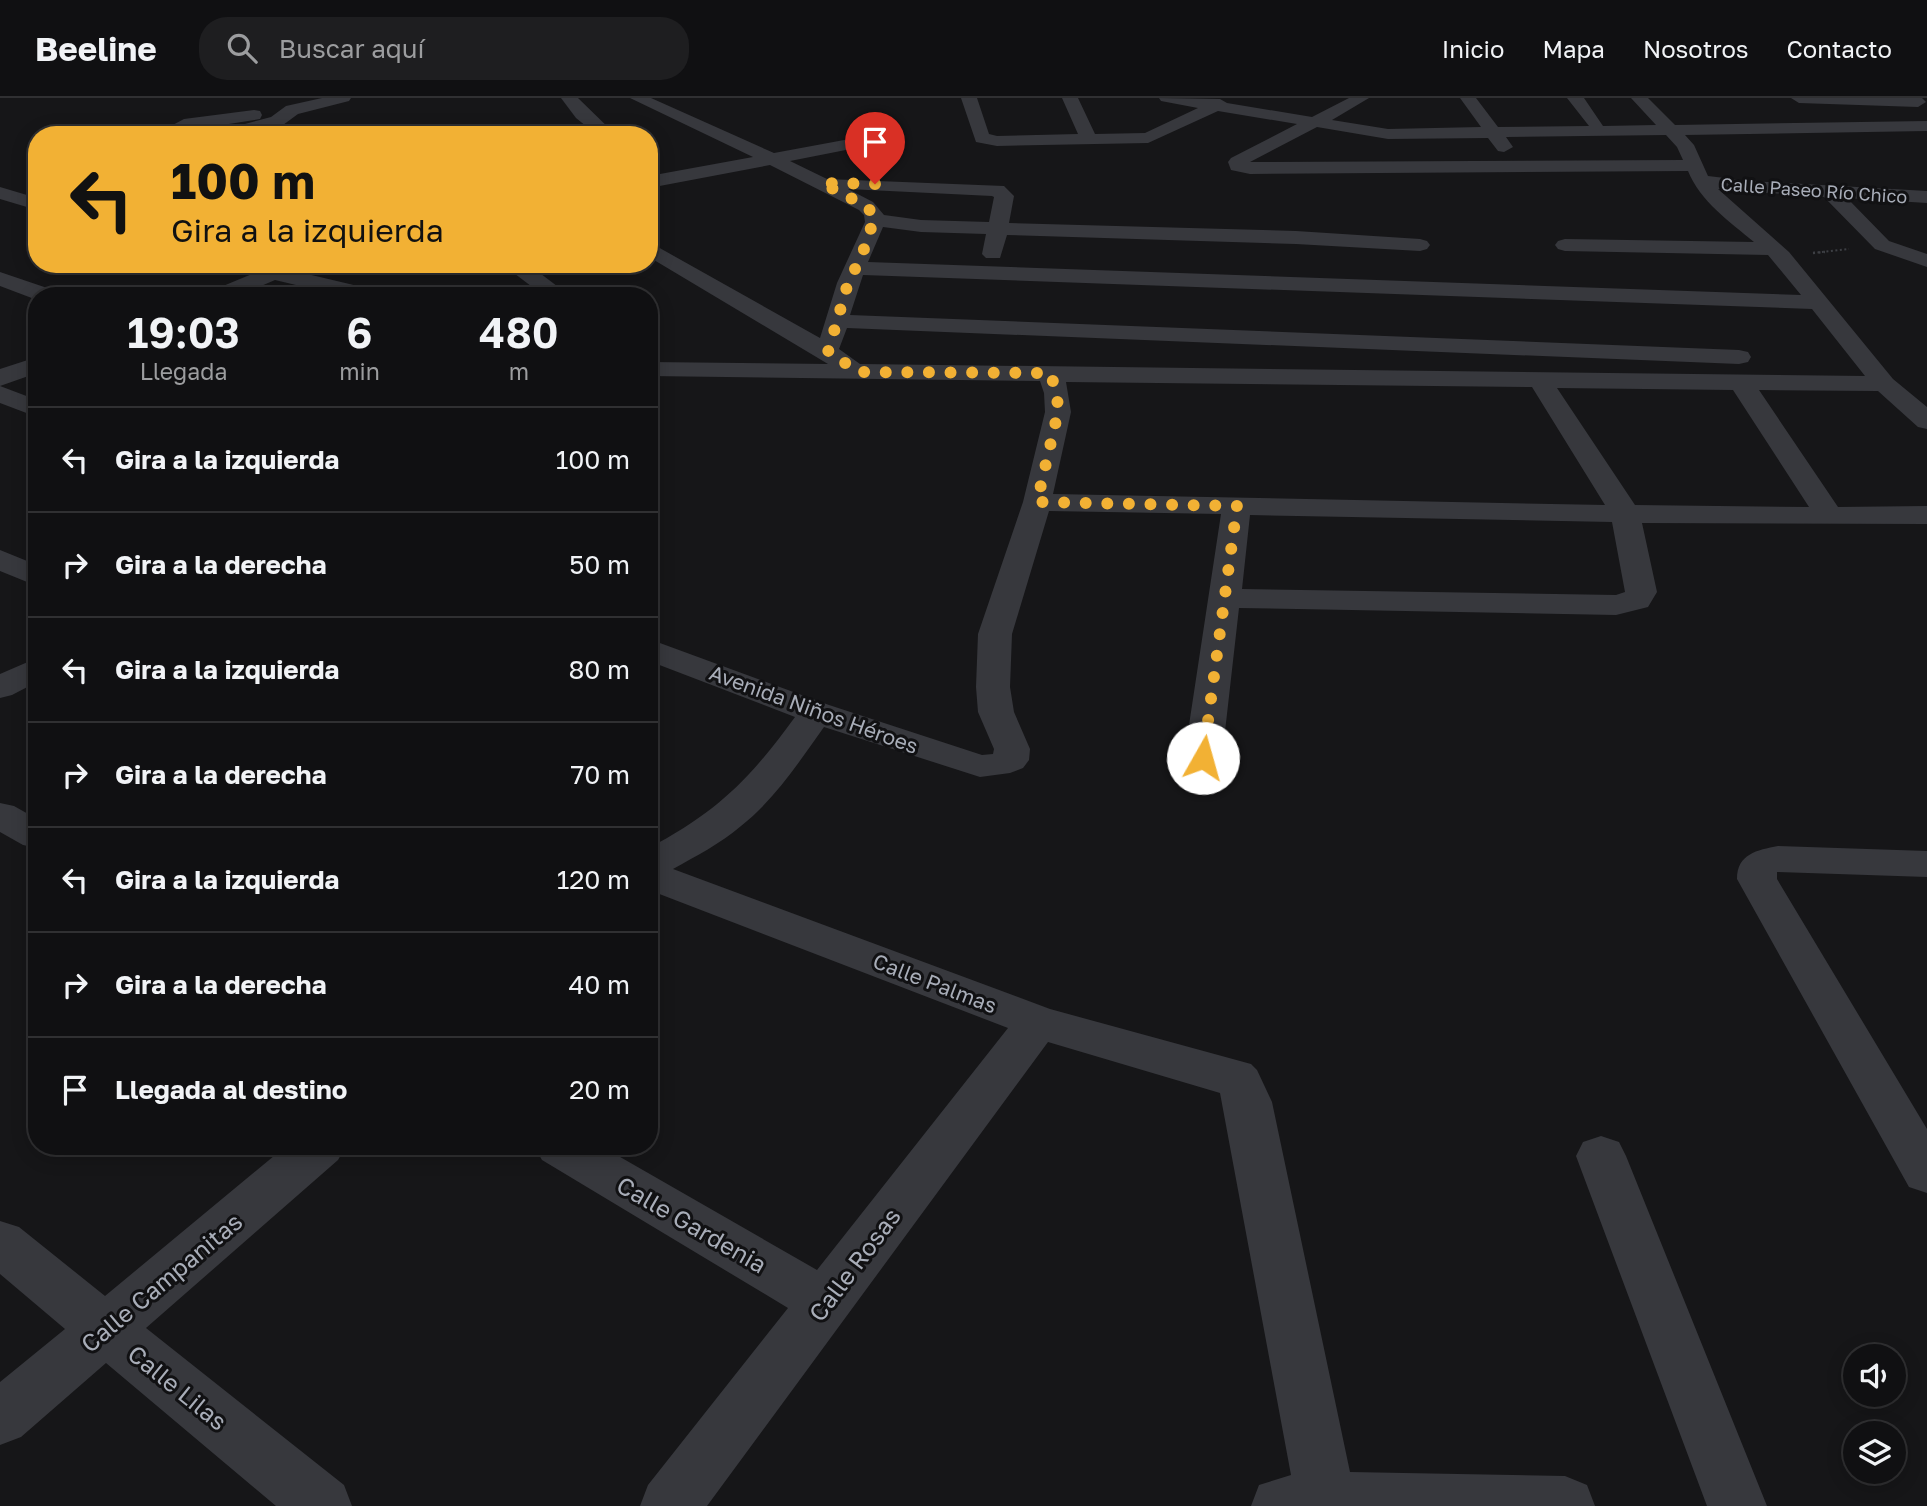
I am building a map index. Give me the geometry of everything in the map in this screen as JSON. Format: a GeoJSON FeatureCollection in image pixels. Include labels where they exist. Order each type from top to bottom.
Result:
{"type":"FeatureCollection","features":[{"type":"Feature","properties":{"kind":"street"},"geometry":{"type":"LineString","coordinates":[[180,126],[292,110],[344,98]]}},
{"type":"Feature","properties":{"kind":"street"},"geometry":{"type":"LineString","coordinates":[[569,98],[597,126]]}},
{"type":"Feature","properties":{"kind":"street"},"geometry":{"type":"LineString","coordinates":[[639,98],[773,159],[874,213],[875,220],[862,255],[854,268],[828,352]]}},
{"type":"Feature","properties":{"kind":"street"},"geometry":{"type":"LineString","coordinates":[[969,98],[982,138],[997,141],[1152,136],[1223,101]]}},
{"type":"Feature","properties":{"kind":"street"},"geometry":{"type":"LineString","coordinates":[[1070,98],[1089,139]]}},
{"type":"Feature","properties":{"kind":"street"},"geometry":{"type":"LineString","coordinates":[[1167,98],[1223,101],[1388,134],[1596,124],[1667,126]]}},
{"type":"Feature","properties":{"kind":"street"},"geometry":{"type":"LineString","coordinates":[[1319,120],[1361,98]]}},
{"type":"Feature","properties":{"kind":"street"},"geometry":{"type":"LineString","coordinates":[[1468,98],[1518,165]]}},
{"type":"Feature","properties":{"kind":"street"},"geometry":{"type":"LineString","coordinates":[[1575,98],[1596,124]]}},
{"type":"Feature","properties":{"kind":"street"},"geometry":{"type":"LineString","coordinates":[[1639,98],[1685,145],[1699,174],[1718,201],[1778,252],[1884,384],[1927,421]]}},
{"type":"Feature","properties":{"kind":"street"},"geometry":{"type":"LineString","coordinates":[[1799,98],[1927,102]]}},
{"type":"Feature","properties":{"kind":"street"},"geometry":{"type":"LineString","coordinates":[[258,126],[276,121],[292,110]]}},
{"type":"Feature","properties":{"kind":"street"},"geometry":{"type":"LineString","coordinates":[[1891,123],[1927,119]]}},
{"type":"Feature","properties":{"kind":"street","name":"Calle Paseo Río Chico"},"geometry":{"type":"LineString","coordinates":[[1319,120],[1236,164],[1250,168],[1518,165],[1699,174],[1830,192],[1927,197]]}},
{"type":"Feature","properties":{"kind":"street"},"geometry":{"type":"LineString","coordinates":[[1489,129],[1891,123],[1927,126]]}},
{"type":"Feature","properties":{"kind":"street"},"geometry":{"type":"LineString","coordinates":[[658,180],[855,143]]}},
{"type":"Feature","properties":{"kind":"street"},"geometry":{"type":"LineString","coordinates":[[1685,145],[1741,146]]}},
{"type":"Feature","properties":{"kind":"street"},"geometry":{"type":"LineString","coordinates":[[658,165],[677,177]]}},
{"type":"Feature","properties":{"kind":"street"},"geometry":{"type":"LineString","coordinates":[[0,187],[24,181]]}},
{"type":"Feature","properties":{"kind":"street"},"geometry":{"type":"LineString","coordinates":[[822,183],[997,190],[1003,196],[983,312]]}},
{"type":"Feature","properties":{"kind":"street"},"geometry":{"type":"LineString","coordinates":[[1830,192],[1882,245],[1927,261]]}},
{"type":"Feature","properties":{"kind":"street"},"geometry":{"type":"LineString","coordinates":[[0,193],[28,201]]}},
{"type":"Feature","properties":{"kind":"street"},"geometry":{"type":"LineString","coordinates":[[875,220],[921,226],[996,229],[1242,237],[1314,236],[1420,245]]}},
{"type":"Feature","properties":{"kind":"street"},"geometry":{"type":"LineString","coordinates":[[1242,237],[1261,323]]}},
{"type":"Feature","properties":{"kind":"street"},"geometry":{"type":"LineString","coordinates":[[1882,245],[1927,238]]}},
{"type":"Feature","properties":{"kind":"street"},"geometry":{"type":"LineString","coordinates":[[1565,245],[1778,252]]}},
{"type":"Feature","properties":{"kind":"street"},"geometry":{"type":"LineString","coordinates":[[658,252],[859,372]]}},
{"type":"Feature","properties":{"kind":"street"},"geometry":{"type":"LineString","coordinates":[[854,268],[1820,302]]}},
{"type":"Feature","properties":{"kind":"street"},"geometry":{"type":"LineString","coordinates":[[267,273],[330,287]]}},
{"type":"Feature","properties":{"kind":"street"},"geometry":{"type":"LineString","coordinates":[[353,273],[364,287]]}},
{"type":"Feature","properties":{"kind":"street"},"geometry":{"type":"LineString","coordinates":[[526,273],[546,287]]}},
{"type":"Feature","properties":{"kind":"street"},"geometry":{"type":"LineString","coordinates":[[240,287],[270,274]]}},
{"type":"Feature","properties":{"kind":"street"},"geometry":{"type":"LineString","coordinates":[[0,279],[28,289]]}},
{"type":"Feature","properties":{"kind":"street"},"geometry":{"type":"LineString","coordinates":[[1533,292],[1560,349]]}},
{"type":"Feature","properties":{"kind":"street"},"geometry":{"type":"LineString","coordinates":[[836,321],[983,312],[1261,323],[1560,349],[1768,358]]}},
{"type":"Feature","properties":{"kind":"street"},"geometry":{"type":"LineString","coordinates":[[1824,360],[1865,362]]}},
{"type":"Feature","properties":{"kind":"street"},"geometry":{"type":"LineString","coordinates":[[0,377],[28,367]]}},
{"type":"Feature","properties":{"kind":"street"},"geometry":{"type":"LineString","coordinates":[[658,368],[1884,384]]}},
{"type":"Feature","properties":{"kind":"street"},"geometry":{"type":"LineString","coordinates":[[1050,373],[1057,393],[1058,412],[1037,502],[1830,516],[1927,515]]}},
{"type":"Feature","properties":{"kind":"street"},"geometry":{"type":"LineString","coordinates":[[1224,598],[1616,605],[1637,600],[1641,592],[1625,513],[1539,380]]}},
{"type":"Feature","properties":{"kind":"street"},"geometry":{"type":"LineString","coordinates":[[1741,382],[1830,516]]}},
{"type":"Feature","properties":{"kind":"street"},"geometry":{"type":"LineString","coordinates":[[0,394],[28,405]]}},
{"type":"Feature","properties":{"kind":"street","name":"Avenida Niños Héroes"},"geometry":{"type":"LineString","coordinates":[[658,652],[816,713],[980,766],[1005,763],[1013,755],[996,712],[993,687],[995,634],[1037,502]]}},
{"type":"Feature","properties":{"kind":"street"},"geometry":{"type":"LineString","coordinates":[[1203,758],[1237,506]]}},
{"type":"Feature","properties":{"kind":"street"},"geometry":{"type":"LineString","coordinates":[[0,559],[28,573]]}},
{"type":"Feature","properties":{"kind":"street"},"geometry":{"type":"LineString","coordinates":[[0,688],[28,673]]}},
{"type":"Feature","properties":{"kind":"street"},"geometry":{"type":"LineString","coordinates":[[658,859],[711,830],[733,813],[771,775],[816,713]]}},
{"type":"Feature","properties":{"kind":"street"},"geometry":{"type":"LineString","coordinates":[[0,815],[28,831]]}},
{"type":"Feature","properties":{"kind":"street"},"geometry":{"type":"LineString","coordinates":[[1927,864],[1778,859],[1764,862],[1757,869],[1756,879],[1927,1173]]}},
{"type":"Feature","properties":{"kind":"street","name":"Calle Palmas"},"geometry":{"type":"LineString","coordinates":[[658,878],[1038,1022],[1227,1073],[1240,1083],[1248,1102],[1311,1504]]}},
{"type":"Feature","properties":{"kind":"street","name":"Calle Rosas"},"geometry":{"type":"LineString","coordinates":[[670,1506],[1038,1022]]}},
{"type":"Feature","properties":{"kind":"street","name":"Calle Campanitas"},"geometry":{"type":"LineString","coordinates":[[0,1418],[310,1155]]}},
{"type":"Feature","properties":{"kind":"street","name":"Calle Gardenia"},"geometry":{"type":"LineString","coordinates":[[574,1155],[824,1302]]}},
{"type":"Feature","properties":{"kind":"street"},"geometry":{"type":"LineString","coordinates":[[1601,1156],[1737,1506]]}},
{"type":"Feature","properties":{"kind":"street","name":"Calle Lilas"},"geometry":{"type":"LineString","coordinates":[[0,1242],[322,1506]]}},
{"type":"Feature","properties":{"kind":"street"},"geometry":{"type":"LineString","coordinates":[[1311,1504],[1565,1506]]}},
{"type":"Feature","properties":{"kind":"path"},"geometry":{"type":"LineString","coordinates":[[1778,252],[1882,245]]}},
{"type":"Feature","properties":{"kind":"route"},"geometry":{"type":"LineString","coordinates":[[875,184],[822,183],[866,206],[875,216],[862,255],[848,283],[828,352],[859,372],[1050,373],[1057,393],[1058,412],[1037,502],[1237,506],[1203,758]]}}]}
